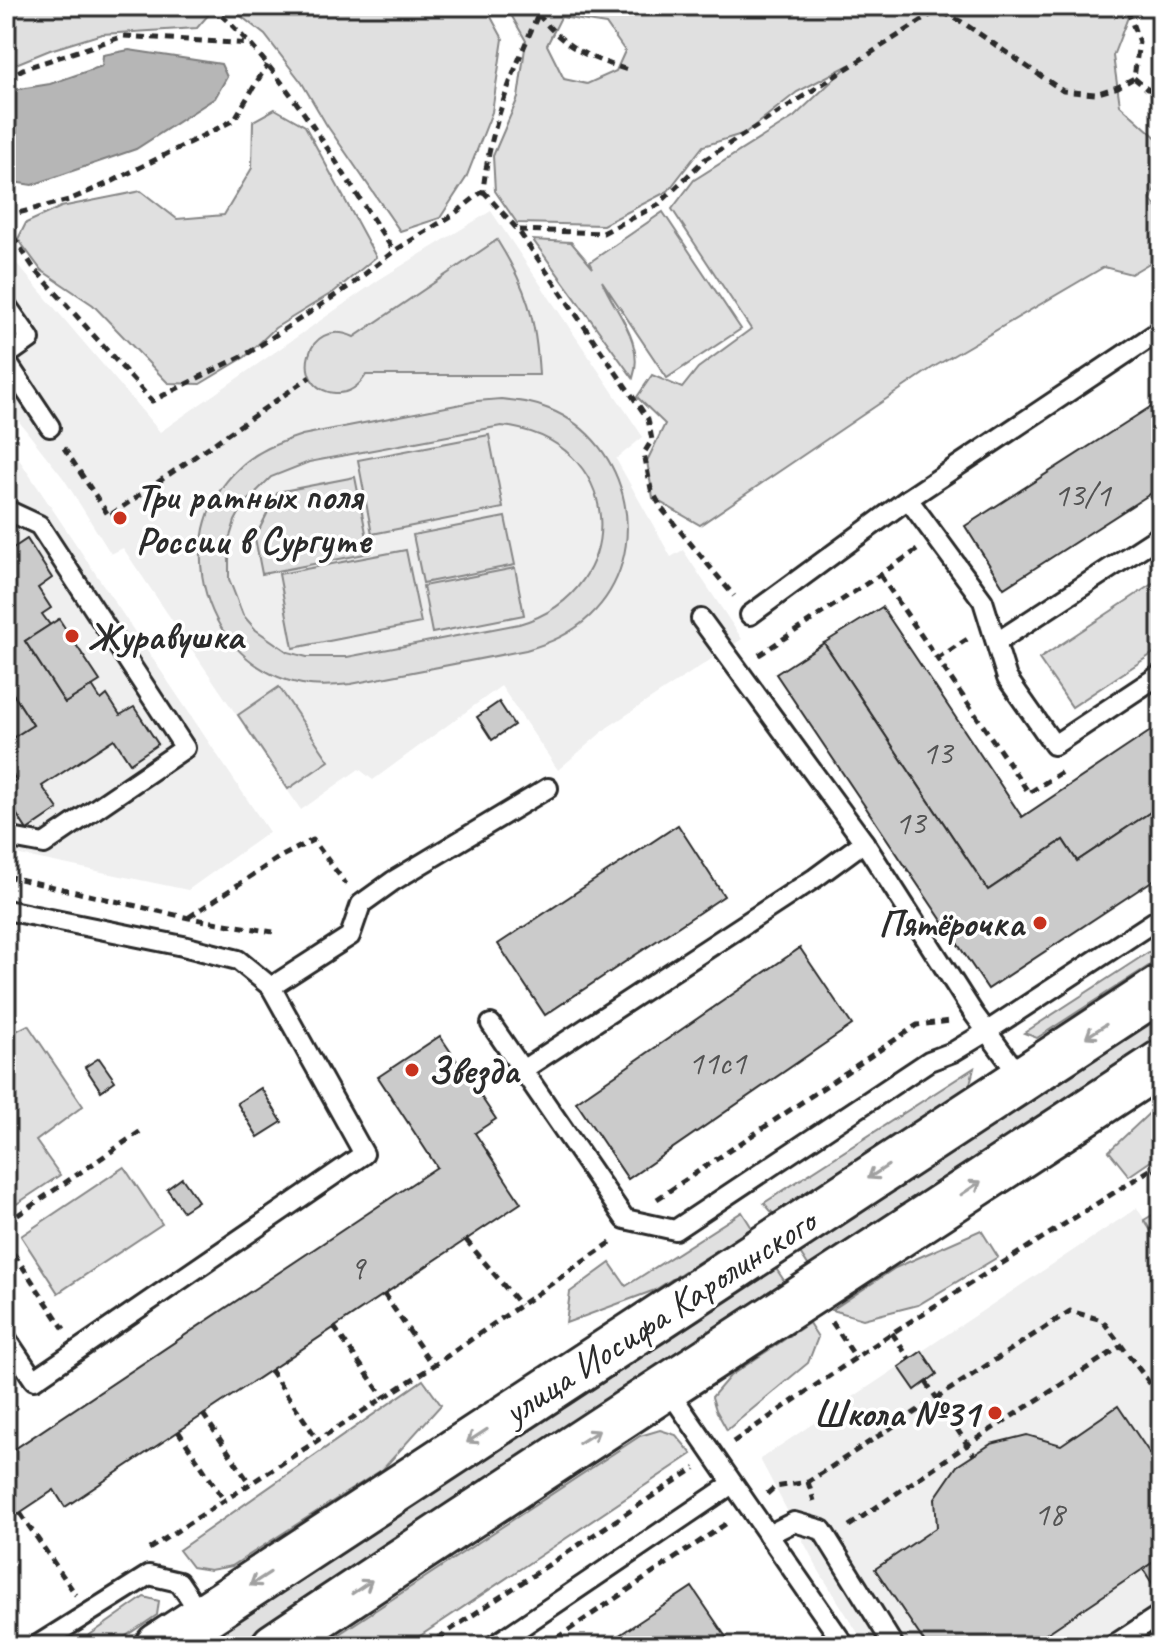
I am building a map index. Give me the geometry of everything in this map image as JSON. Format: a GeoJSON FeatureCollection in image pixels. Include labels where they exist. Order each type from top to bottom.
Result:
{"type":"FeatureCollection","features":[{"type":"Feature","properties":{"kind":"main road","name":"улица Иосифа Каролинского"},"geometry":{"type":"LineString","coordinates":[[158,1646],[1161,988]]}},
{"type":"Feature","properties":{"kind":"main road","name":"улица Иосифа Каролинского"},"geometry":{"type":"LineString","coordinates":[[274,1646],[523,1479],[667,1388],[1161,1063]]}},
{"type":"Feature","properties":{"kind":"lane"},"geometry":{"type":"LineString","coordinates":[[6,305],[30,339],[6,359],[50,427]]}},
{"type":"Feature","properties":{"kind":"lane"},"geometry":{"type":"LineString","coordinates":[[750,615],[908,499],[1161,330]]}},
{"type":"Feature","properties":{"kind":"lane"},"geometry":{"type":"LineString","coordinates":[[908,499],[983,601],[1007,678],[1054,745],[1161,674]]}},
{"type":"Feature","properties":{"kind":"lane"},"geometry":{"type":"LineString","coordinates":[[6,515],[11,512],[39,525],[185,748],[44,844],[6,837]]}},
{"type":"Feature","properties":{"kind":"lane"},"geometry":{"type":"LineString","coordinates":[[997,642],[1161,535]]}},
{"type":"Feature","properties":{"kind":"lane"},"geometry":{"type":"LineString","coordinates":[[701,619],[864,842],[974,1014],[1021,1078]]}},
{"type":"Feature","properties":{"kind":"lane"},"geometry":{"type":"LineString","coordinates":[[271,987],[350,936],[361,904],[393,881],[548,788]]}},
{"type":"Feature","properties":{"kind":"lane"},"geometry":{"type":"LineString","coordinates":[[524,1069],[815,878],[864,842]]}},
{"type":"Feature","properties":{"kind":"lane"},"geometry":{"type":"LineString","coordinates":[[6,910],[238,960],[271,987],[364,1154],[34,1380],[6,1338]]}},
{"type":"Feature","properties":{"kind":"lane"},"geometry":{"type":"LineString","coordinates":[[491,1024],[625,1219],[675,1230],[929,1061],[953,1052],[986,1032],[1161,917]]}},
{"type":"Feature","properties":{"kind":"lane"},"geometry":{"type":"LineString","coordinates":[[667,1388],[845,1646]]}},
{"type":"Feature","properties":{"kind":"lane"},"geometry":{"type":"LineString","coordinates":[[493,1646],[732,1484]]}},
{"type":"Feature","properties":{"kind":"lane"},"geometry":{"type":"LineString","coordinates":[[768,1535],[794,1522],[822,1530],[894,1646]]}},
{"type":"Feature","properties":{"kind":"lane"},"geometry":{"type":"LineString","coordinates":[[36,1646],[149,1575],[179,1582],[202,1618]]}},
{"type":"Feature","properties":{"kind":"lane"},"geometry":{"type":"LineString","coordinates":[[1112,1646],[1161,1614]]}},
{"type":"Feature","properties":{"kind":"path"},"geometry":{"type":"LineString","coordinates":[[211,6],[251,44],[267,65],[328,150],[394,251]]}},
{"type":"Feature","properties":{"kind":"path"},"geometry":{"type":"LineString","coordinates":[[6,225],[33,267],[152,401],[250,352],[351,285],[394,251],[453,215],[483,191],[487,150],[542,6]]}},
{"type":"Feature","properties":{"kind":"path"},"geometry":{"type":"LineString","coordinates":[[930,6],[962,22],[1063,91],[1095,94],[1134,78]]}},
{"type":"Feature","properties":{"kind":"path"},"geometry":{"type":"LineString","coordinates":[[1126,6],[1139,42],[1134,78]]}},
{"type":"Feature","properties":{"kind":"path"},"geometry":{"type":"LineString","coordinates":[[518,230],[603,233],[658,205],[704,160],[938,10]]}},
{"type":"Feature","properties":{"kind":"path"},"geometry":{"type":"LineString","coordinates":[[538,14],[556,36],[583,55],[628,70]]}},
{"type":"Feature","properties":{"kind":"path"},"geometry":{"type":"LineString","coordinates":[[6,79],[23,69],[124,36],[251,44]]}},
{"type":"Feature","properties":{"kind":"path"},"geometry":{"type":"LineString","coordinates":[[6,216],[69,200],[234,120],[267,65]]}},
{"type":"Feature","properties":{"kind":"path"},"geometry":{"type":"LineString","coordinates":[[1134,78],[1147,89],[1161,91]]}},
{"type":"Feature","properties":{"kind":"path"},"geometry":{"type":"LineString","coordinates":[[483,191],[518,230],[648,419],[652,440],[644,453],[651,489],[662,509],[750,615]]}},
{"type":"Feature","properties":{"kind":"path"},"geometry":{"type":"LineString","coordinates":[[50,427],[109,516],[310,377]]}},
{"type":"Feature","properties":{"kind":"path"},"geometry":{"type":"LineString","coordinates":[[738,668],[936,538]]}},
{"type":"Feature","properties":{"kind":"path"},"geometry":{"type":"LineString","coordinates":[[183,946],[189,918],[280,857],[313,840],[361,904]]}},
{"type":"Feature","properties":{"kind":"path"},"geometry":{"type":"LineString","coordinates":[[29,915],[44,844]]}},
{"type":"Feature","properties":{"kind":"path"},"geometry":{"type":"LineString","coordinates":[[6,876],[189,918],[273,932]]}},
{"type":"Feature","properties":{"kind":"path"},"geometry":{"type":"LineString","coordinates":[[138,1556],[433,1366],[612,1243],[625,1219],[917,1025],[952,1021],[974,1014]]}},
{"type":"Feature","properties":{"kind":"path"},"geometry":{"type":"LineString","coordinates":[[6,1223],[144,1129]]}},
{"type":"Feature","properties":{"kind":"path"},"geometry":{"type":"LineString","coordinates":[[426,1646],[892,1333],[1161,1163]]}},
{"type":"Feature","properties":{"kind":"path"},"geometry":{"type":"LineString","coordinates":[[1154,1168],[1161,1179]]}},
{"type":"Feature","properties":{"kind":"path"},"geometry":{"type":"LineString","coordinates":[[466,1240],[520,1305]]}},
{"type":"Feature","properties":{"kind":"path"},"geometry":{"type":"LineString","coordinates":[[6,1242],[78,1350]]}},
{"type":"Feature","properties":{"kind":"path"},"geometry":{"type":"LineString","coordinates":[[384,1294],[433,1366]]}},
{"type":"Feature","properties":{"kind":"path"},"geometry":{"type":"LineString","coordinates":[[545,1646],[775,1487],[808,1482],[1070,1311],[1102,1320],[1161,1398]]}},
{"type":"Feature","properties":{"kind":"path"},"geometry":{"type":"LineString","coordinates":[[334,1327],[384,1398]]}},
{"type":"Feature","properties":{"kind":"path"},"geometry":{"type":"LineString","coordinates":[[892,1333],[910,1360]]}},
{"type":"Feature","properties":{"kind":"path"},"geometry":{"type":"LineString","coordinates":[[822,1530],[845,1528],[1123,1345]]}},
{"type":"Feature","properties":{"kind":"path"},"geometry":{"type":"LineString","coordinates":[[270,1370],[318,1440]]}},
{"type":"Feature","properties":{"kind":"path"},"geometry":{"type":"LineString","coordinates":[[926,1382],[974,1455]]}},
{"type":"Feature","properties":{"kind":"path"},"geometry":{"type":"LineString","coordinates":[[203,1414],[250,1484]]}},
{"type":"Feature","properties":{"kind":"path"},"geometry":{"type":"LineString","coordinates":[[178,1431],[224,1500]]}},
{"type":"Feature","properties":{"kind":"path"},"geometry":{"type":"LineString","coordinates":[[20,1513],[76,1596]]}},
{"type":"Feature","properties":{"kind":"path"},"geometry":{"type":"LineString","coordinates":[[65,1604],[89,1588]]}},
{"type":"Feature","properties":{"kind":"shaded area"},"geometry":{"type":"Polygon","coordinates":[[[6,6],[216,6],[197,28],[102,34],[6,68],[6,6]]]}},
{"type":"Feature","properties":{"kind":"shaded area"},"geometry":{"type":"Polygon","coordinates":[[[228,6],[485,6],[503,39],[492,112],[466,178],[440,218],[400,231],[326,124],[302,83],[265,35],[228,6]]]}},
{"type":"Feature","properties":{"kind":"shaded area"},"geometry":{"type":"Polygon","coordinates":[[[506,6],[1139,6],[1130,12],[1113,56],[1120,105],[1161,142],[1161,170],[1151,200],[1161,213],[1161,256],[1131,274],[1104,267],[932,368],[700,525],[653,498],[647,461],[665,424],[637,397],[652,375],[682,388],[698,368],[751,329],[672,209],[694,180],[794,117],[849,65],[797,92],[745,133],[703,146],[668,191],[603,225],[517,223],[495,191],[493,156],[518,98],[526,41],[506,6]],[[561,17],[547,45],[564,79],[587,84],[616,71],[625,51],[606,24],[561,17]]]}},
{"type":"Feature","properties":{"kind":"shaded area"},"geometry":{"type":"Polygon","coordinates":[[[129,50],[221,64],[227,77],[215,98],[136,149],[32,185],[6,181],[6,95],[13,90],[50,84],[102,66],[103,55],[129,50]]]}},
{"type":"Feature","properties":{"kind":"shaded area"},"geometry":{"type":"Polygon","coordinates":[[[275,109],[305,126],[376,257],[335,291],[275,328],[245,357],[200,384],[168,383],[93,305],[41,270],[18,239],[26,223],[61,207],[141,191],[177,219],[224,215],[252,168],[253,121],[275,109]]]}},
{"type":"Feature","properties":{"kind":"shaded area"},"geometry":{"type":"Polygon","coordinates":[[[491,211],[643,437],[616,459],[671,557],[683,550],[742,639],[608,727],[558,770],[501,686],[373,780],[359,769],[301,810],[123,548],[111,554],[64,479],[6,405],[6,251],[160,432],[380,279],[491,211]]]}},
{"type":"Feature","properties":{"kind":"shaded area"},"geometry":{"type":"Polygon","coordinates":[[[663,212],[741,329],[667,378],[602,281],[632,340],[636,365],[633,378],[533,240],[571,242],[593,268],[590,262],[663,212]]]}},
{"type":"Feature","properties":{"kind":"shaded area"},"geometry":{"type":"Polygon","coordinates":[[[497,240],[516,273],[528,304],[539,375],[366,375],[353,388],[340,393],[321,389],[312,379],[308,368],[309,355],[314,344],[324,336],[337,333],[354,337],[497,240]]]}},
{"type":"Feature","properties":{"kind":"shaded area"},"geometry":{"type":"Polygon","coordinates":[[[501,399],[532,403],[549,409],[577,425],[599,447],[615,473],[624,502],[627,532],[622,563],[610,591],[590,616],[560,637],[526,650],[345,685],[302,684],[268,672],[241,652],[220,626],[207,595],[201,562],[204,529],[216,497],[238,469],[260,452],[302,435],[501,399]],[[501,426],[309,462],[271,477],[244,504],[229,540],[229,579],[243,615],[256,630],[288,652],[307,657],[347,657],[519,624],[557,606],[583,580],[597,549],[600,516],[591,484],[572,457],[542,436],[501,426]]]}},
{"type":"Feature","properties":{"kind":"shaded area"},"geometry":{"type":"Polygon","coordinates":[[[489,435],[503,508],[372,534],[358,460],[489,435]]]}},
{"type":"Feature","properties":{"kind":"shaded area","name":"Журавушка"},"geometry":{"type":"Polygon","coordinates":[[[6,440],[269,832],[188,890],[6,852],[6,440]]]}},
{"type":"Feature","properties":{"kind":"shaded area"},"geometry":{"type":"Polygon","coordinates":[[[355,477],[370,553],[262,574],[255,538],[278,492],[355,477]]]}},
{"type":"Feature","properties":{"kind":"shaded area"},"geometry":{"type":"Polygon","coordinates":[[[505,517],[515,565],[423,583],[413,535],[505,517]]]}},
{"type":"Feature","properties":{"kind":"shaded area"},"geometry":{"type":"Polygon","coordinates":[[[406,550],[421,623],[293,648],[279,574],[406,550]]]}},
{"type":"Feature","properties":{"kind":"shaded area"},"geometry":{"type":"Polygon","coordinates":[[[515,568],[524,615],[432,633],[423,586],[515,568]]]}},
{"type":"Feature","properties":{"kind":"shaded area"},"geometry":{"type":"Polygon","coordinates":[[[1161,578],[1161,648],[1072,707],[1039,659],[1161,578]]]}},
{"type":"Feature","properties":{"kind":"shaded area"},"geometry":{"type":"Polygon","coordinates":[[[279,687],[329,761],[288,789],[238,715],[279,687]]]}},
{"type":"Feature","properties":{"kind":"shaded area"},"geometry":{"type":"Polygon","coordinates":[[[1161,944],[1161,958],[1037,1038],[1024,1033],[1161,944]]]}},
{"type":"Feature","properties":{"kind":"shaded area"},"geometry":{"type":"Polygon","coordinates":[[[1161,1012],[1161,1037],[810,1268],[799,1251],[1161,1012]]]}},
{"type":"Feature","properties":{"kind":"shaded area"},"geometry":{"type":"Polygon","coordinates":[[[28,1025],[83,1106],[36,1141],[60,1175],[6,1211],[6,1036],[28,1025]]]}},
{"type":"Feature","properties":{"kind":"shaded area"},"geometry":{"type":"Polygon","coordinates":[[[974,1068],[969,1088],[775,1216],[764,1203],[974,1068]]]}},
{"type":"Feature","properties":{"kind":"shaded area"},"geometry":{"type":"Polygon","coordinates":[[[1161,1102],[1161,1154],[1129,1176],[1109,1151],[1161,1102]]]}},
{"type":"Feature","properties":{"kind":"shaded area"},"geometry":{"type":"Polygon","coordinates":[[[124,1167],[162,1224],[58,1293],[21,1236],[124,1167]]]}},
{"type":"Feature","properties":{"kind":"shaded area","name":"Школа №31"},"geometry":{"type":"Polygon","coordinates":[[[1137,1208],[1161,1246],[1161,1646],[866,1646],[819,1571],[760,1459],[1137,1208]]]}},
{"type":"Feature","properties":{"kind":"shaded area"},"geometry":{"type":"Polygon","coordinates":[[[1161,1210],[1161,1246],[1144,1220],[1161,1210]]]}},
{"type":"Feature","properties":{"kind":"shaded area"},"geometry":{"type":"Polygon","coordinates":[[[742,1212],[752,1228],[655,1290],[566,1323],[570,1292],[610,1263],[626,1286],[742,1212]]]}},
{"type":"Feature","properties":{"kind":"shaded area"},"geometry":{"type":"Polygon","coordinates":[[[981,1230],[998,1257],[918,1305],[863,1319],[832,1310],[895,1268],[981,1230]]]}},
{"type":"Feature","properties":{"kind":"shaded area"},"geometry":{"type":"Polygon","coordinates":[[[775,1267],[787,1285],[235,1646],[196,1646],[775,1267]]]}},
{"type":"Feature","properties":{"kind":"shaded area"},"geometry":{"type":"Polygon","coordinates":[[[809,1323],[818,1337],[808,1363],[727,1430],[712,1397],[730,1376],[809,1323]]]}},
{"type":"Feature","properties":{"kind":"shaded area"},"geometry":{"type":"Polygon","coordinates":[[[423,1380],[441,1405],[383,1469],[232,1566],[210,1570],[192,1567],[179,1550],[423,1380]]]}},
{"type":"Feature","properties":{"kind":"shaded area"},"geometry":{"type":"Polygon","coordinates":[[[660,1430],[676,1435],[692,1454],[405,1646],[321,1646],[640,1436],[660,1430]]]}},
{"type":"Feature","properties":{"kind":"shaded area"},"geometry":{"type":"Polygon","coordinates":[[[144,1597],[159,1601],[157,1615],[111,1646],[74,1646],[144,1597]]]}},
{"type":"Feature","properties":{"kind":"building"},"geometry":{"type":"Polygon","coordinates":[[[1161,400],[1161,487],[1004,588],[965,526],[1161,400]]]}},
{"type":"Feature","properties":{"kind":"building"},"geometry":{"type":"Polygon","coordinates":[[[27,539],[52,578],[38,588],[51,608],[42,614],[50,625],[25,641],[65,703],[92,686],[101,700],[107,695],[120,715],[134,707],[158,744],[130,763],[114,739],[42,786],[58,809],[27,830],[6,798],[6,787],[16,780],[6,764],[11,757],[6,742],[33,725],[6,683],[6,588],[14,583],[6,571],[6,553],[27,539]]]}},
{"type":"Feature","properties":{"kind":"building"},"geometry":{"type":"Polygon","coordinates":[[[882,607],[1022,817],[1161,724],[1161,805],[1077,861],[1063,840],[988,890],[824,643],[882,607]]]}},
{"type":"Feature","properties":{"kind":"building"},"geometry":{"type":"Polygon","coordinates":[[[59,619],[100,681],[65,703],[25,641],[59,619]]]}},
{"type":"Feature","properties":{"kind":"building"},"geometry":{"type":"Polygon","coordinates":[[[824,643],[988,890],[1063,840],[1077,861],[1161,805],[1161,875],[988,989],[776,674],[824,643]]]}},
{"type":"Feature","properties":{"kind":"building"},"geometry":{"type":"Polygon","coordinates":[[[6,683],[33,725],[6,742],[6,683]]]}},
{"type":"Feature","properties":{"kind":"building"},"geometry":{"type":"Polygon","coordinates":[[[499,702],[514,725],[492,740],[477,717],[499,702]]]}},
{"type":"Feature","properties":{"kind":"building"},"geometry":{"type":"Polygon","coordinates":[[[678,825],[724,896],[545,1015],[498,944],[678,825]]]}},
{"type":"Feature","properties":{"kind":"building"},"geometry":{"type":"Polygon","coordinates":[[[800,948],[852,1025],[628,1179],[576,1102],[800,948]]]}},
{"type":"Feature","properties":{"kind":"building"},"geometry":{"type":"Polygon","coordinates":[[[440,1036],[496,1119],[475,1133],[521,1203],[65,1507],[54,1490],[6,1522],[6,1439],[13,1450],[437,1167],[378,1077],[440,1036]]]}},
{"type":"Feature","properties":{"kind":"building"},"geometry":{"type":"Polygon","coordinates":[[[99,1058],[115,1081],[101,1091],[85,1067],[99,1058]]]}},
{"type":"Feature","properties":{"kind":"building"},"geometry":{"type":"Polygon","coordinates":[[[261,1088],[282,1122],[258,1137],[237,1103],[261,1088]]]}},
{"type":"Feature","properties":{"kind":"building"},"geometry":{"type":"Polygon","coordinates":[[[182,1178],[198,1201],[183,1211],[167,1189],[182,1178]]]}},
{"type":"Feature","properties":{"kind":"building"},"geometry":{"type":"Polygon","coordinates":[[[922,1351],[937,1374],[915,1390],[899,1367],[922,1351]]]}},
{"type":"Feature","properties":{"kind":"building"},"geometry":{"type":"Polygon","coordinates":[[[1118,1406],[1161,1470],[1161,1557],[1028,1646],[927,1646],[875,1569],[937,1527],[935,1498],[957,1466],[991,1444],[1027,1435],[1061,1445],[1118,1406]]]}},
{"type":"Feature","properties":{"kind":"building"},"geometry":{"type":"Polygon","coordinates":[[[1161,1557],[1161,1597],[1143,1569],[1161,1557]]]}},
{"type":"Feature","properties":{"kind":"building"},"geometry":{"type":"Polygon","coordinates":[[[692,1587],[732,1646],[603,1646],[642,1620],[692,1587]]]}},
{"type":"Feature","properties":{"kind":"place","name":"Три ратных поля России в Сургуте"},"geometry":{"type":"Point","coordinates":[120,518]}},
{"type":"Feature","properties":{"kind":"place","name":"Журавушка"},"geometry":{"type":"Point","coordinates":[72,636]}},
{"type":"Feature","properties":{"kind":"place","name":"Пятёрочка"},"geometry":{"type":"Point","coordinates":[1040,923]}},
{"type":"Feature","properties":{"kind":"place","name":"Звезда"},"geometry":{"type":"Point","coordinates":[412,1070]}},
{"type":"Feature","properties":{"kind":"place","name":"Школа №31"},"geometry":{"type":"Point","coordinates":[995,1413]}}]}
